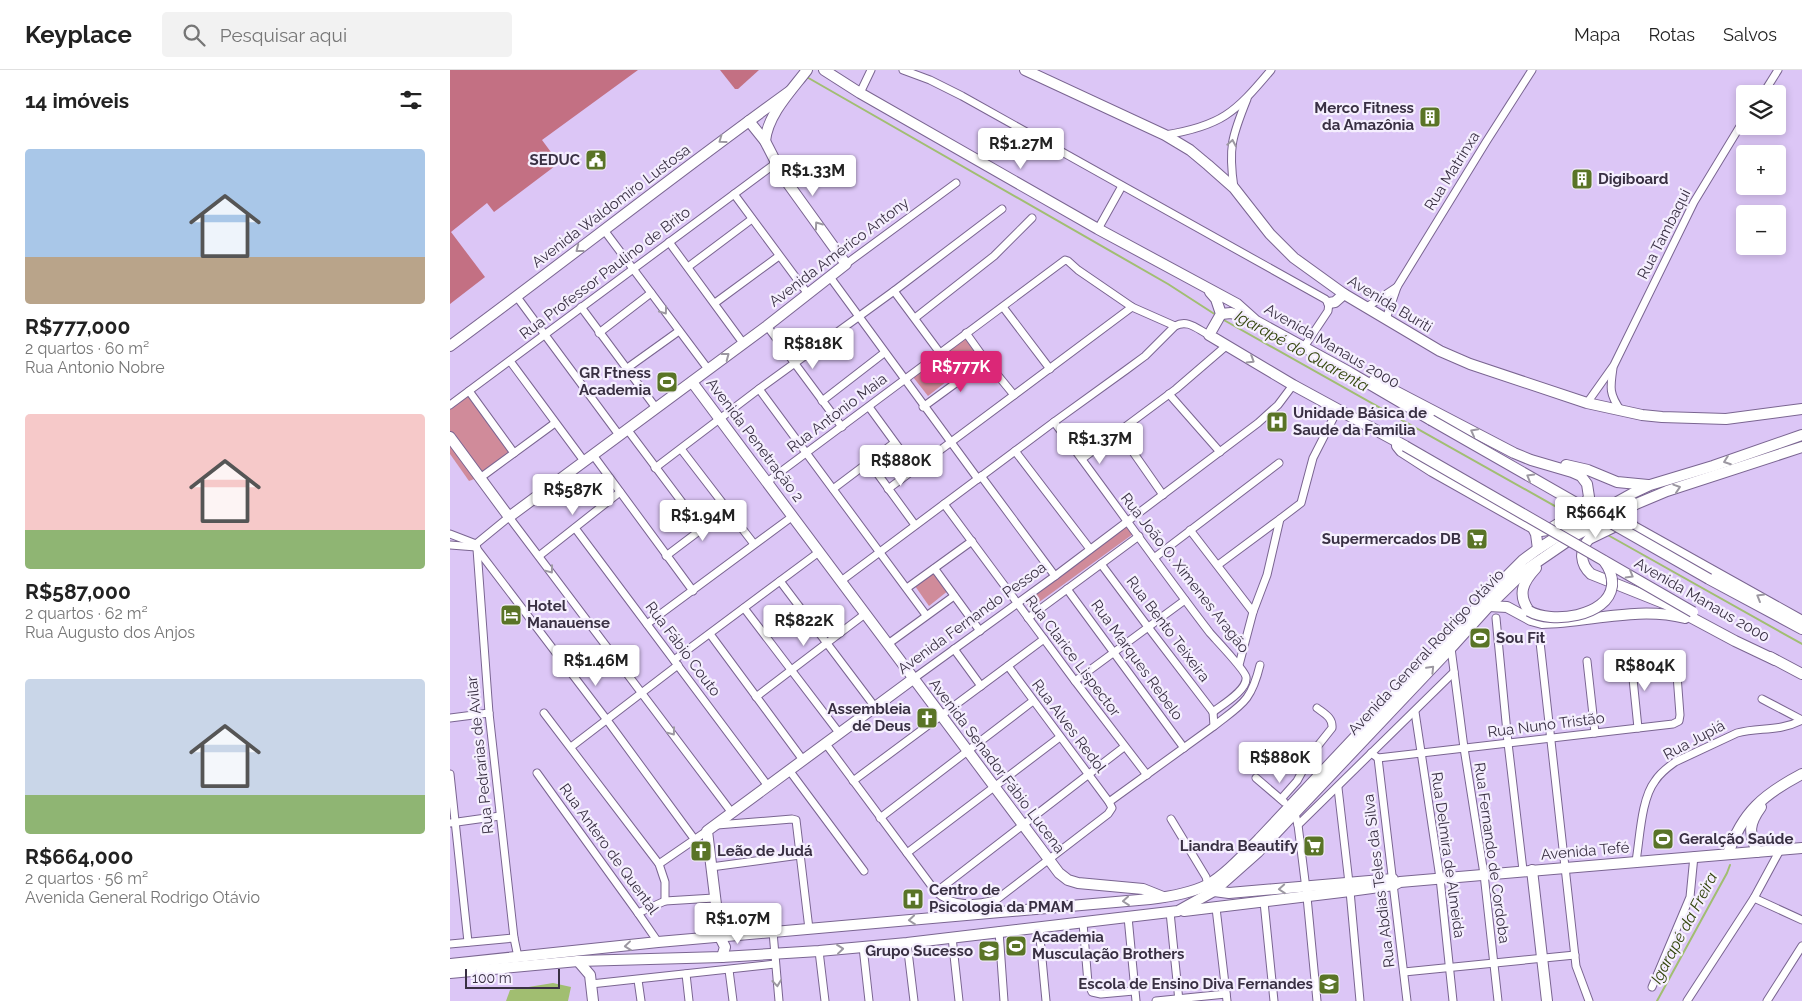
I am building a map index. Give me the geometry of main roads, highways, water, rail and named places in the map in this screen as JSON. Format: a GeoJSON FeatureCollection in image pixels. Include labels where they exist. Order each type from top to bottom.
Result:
{"type":"FeatureCollection","features":[{"type":"Feature","properties":{"kind":"main road","name":"Avenida Waldomiro Lustosa"},"geometry":{"type":"LineString","coordinates":[[765,141],[768,125],[790,91],[807,70]]}},
{"type":"Feature","properties":{"kind":"main road","name":"Avenida Manaus 2000"},"geometry":{"type":"LineString","coordinates":[[824,70],[860,93],[1098,229],[1237,304],[1256,321],[1802,630]]}},
{"type":"Feature","properties":{"kind":"main road","name":"Avenida Buriti"},"geometry":{"type":"LineString","coordinates":[[1025,70],[1165,135],[1190,150],[1234,188],[1270,234],[1294,258],[1344,294],[1418,340],[1470,364],[1587,403],[1620,411],[1662,417],[1726,419],[1802,409]]}},
{"type":"Feature","properties":{"kind":"main road","name":"Avenida Waldomiro Lustosa"},"geometry":{"type":"LineString","coordinates":[[450,346],[790,91]]}},
{"type":"Feature","properties":{"kind":"main road"},"geometry":{"type":"LineString","coordinates":[[749,121],[765,141]]}},
{"type":"Feature","properties":{"kind":"main road","name":"Avenida Américo Antony"},"geometry":{"type":"LineString","coordinates":[[450,438],[509,517],[767,326],[846,264],[784,178],[765,141]]}},
{"type":"Feature","properties":{"kind":"main road"},"geometry":{"type":"LineString","coordinates":[[1208,289],[1216,299],[1220,315],[1236,314],[1256,321]]}},
{"type":"Feature","properties":{"kind":"main road"},"geometry":{"type":"LineString","coordinates":[[1329,304],[1335,302],[1344,294]]}},
{"type":"Feature","properties":{"kind":"main road","name":"Avenida Manaus 2000"},"geometry":{"type":"LineString","coordinates":[[1220,315],[1210,332],[1226,346],[1602,558],[1802,674]]}},
{"type":"Feature","properties":{"kind":"main road"},"geometry":{"type":"LineString","coordinates":[[1349,372],[1379,382],[1514,453],[1572,472],[1584,479],[1587,484],[1589,497],[1582,509],[1565,525],[1544,531],[1533,528],[1432,471],[1401,451],[1389,437]]}},
{"type":"Feature","properties":{"kind":"main road","name":"Avenida Penetração 2"},"geometry":{"type":"LineString","coordinates":[[692,382],[793,516]]}},
{"type":"Feature","properties":{"kind":"main road","name":"Avenida General Rodrigo Otávio"},"geometry":{"type":"LineString","coordinates":[[450,973],[578,961],[722,957],[819,951],[907,943],[1174,912],[1211,888],[1258,852],[1293,810],[1499,584],[1565,525],[1591,516],[1650,485],[1713,466],[1802,435]]}},
{"type":"Feature","properties":{"kind":"main road","name":"Avenida General Rodrigo Otávio"},"geometry":{"type":"LineString","coordinates":[[1293,810],[1527,569],[1578,534],[1636,504],[1667,491],[1802,447]]}},
{"type":"Feature","properties":{"kind":"main road"},"geometry":{"type":"LineString","coordinates":[[1550,465],[1570,465],[1617,482],[1650,485]]}},
{"type":"Feature","properties":{"kind":"main road"},"geometry":{"type":"LineString","coordinates":[[1636,504],[1629,511],[1628,520],[1634,527],[1802,621]]}},
{"type":"Feature","properties":{"kind":"main road","name":"Avenida Senador Fábio Lucena"},"geometry":{"type":"LineString","coordinates":[[793,516],[1060,874],[1068,880],[1078,883],[1142,890],[1163,897]]}},
{"type":"Feature","properties":{"kind":"main road"},"geometry":{"type":"LineString","coordinates":[[1628,520],[1589,539],[1583,548],[1582,556],[1586,569],[1591,574],[1666,604],[1775,660]]}},
{"type":"Feature","properties":{"kind":"main road"},"geometry":{"type":"LineString","coordinates":[[1533,528],[1536,534],[1538,549]]}},
{"type":"Feature","properties":{"kind":"main road"},"geometry":{"type":"LineString","coordinates":[[1553,551],[1525,582],[1522,596],[1529,611],[1543,617],[1584,613],[1601,606],[1611,591],[1612,582],[1611,573],[1602,558]]}},
{"type":"Feature","properties":{"kind":"main road"},"geometry":{"type":"LineString","coordinates":[[1489,606],[1508,607],[1542,624],[1648,613],[1668,614],[1699,622]]}},
{"type":"Feature","properties":{"kind":"main road","name":"Avenida Fernando Pessoa"},"geometry":{"type":"LineString","coordinates":[[720,937],[707,831],[913,679]]}},
{"type":"Feature","properties":{"kind":"main road"},"geometry":{"type":"LineString","coordinates":[[1728,854],[1736,832],[1756,805],[1768,794],[1802,774]]}},
{"type":"Feature","properties":{"kind":"main road"},"geometry":{"type":"LineString","coordinates":[[1757,852],[1750,830],[1751,822],[1756,814],[1769,800],[1802,781]]}},
{"type":"Feature","properties":{"kind":"main road","name":"Avenida Tefé"},"geometry":{"type":"LineString","coordinates":[[1211,888],[1236,892],[1306,892],[1528,870],[1802,848]]}},
{"type":"Feature","properties":{"kind":"main road"},"geometry":{"type":"LineString","coordinates":[[1528,870],[1547,1001]]}},
{"type":"Feature","properties":{"kind":"main road","name":"Avenida General Rodrigo Otávio"},"geometry":{"type":"LineString","coordinates":[[450,964],[658,942],[1163,897],[1211,888]]}},
{"type":"Feature","properties":{"kind":"main road","name":"Avenida Tefé"},"geometry":{"type":"LineString","coordinates":[[1174,912],[1264,902],[1306,892]]}},
{"type":"Feature","properties":{"kind":"main road"},"geometry":{"type":"LineString","coordinates":[[720,937],[726,947],[722,957]]}},
{"type":"Feature","properties":{"kind":"main road"},"geometry":{"type":"LineString","coordinates":[[591,980],[600,960]]}},
{"type":"Feature","properties":{"kind":"main road"},"geometry":{"type":"LineString","coordinates":[[578,961],[591,980],[593,1001]]}},
{"type":"Feature","properties":{"kind":"waterway","name":"Igarapé do Quarenta"},"geometry":{"type":"LineString","coordinates":[[805,76],[1168,284],[1216,315]]}},
{"type":"Feature","properties":{"kind":"waterway","name":"Igarapé do Quarenta"},"geometry":{"type":"LineString","coordinates":[[1222,319],[1569,514]]}},
{"type":"Feature","properties":{"kind":"waterway","name":"Igarapé do Quarenta"},"geometry":{"type":"LineString","coordinates":[[1606,534],[1802,644]]}},
{"type":"Feature","properties":{"kind":"waterway","name":"Igarapé da Freira"},"geometry":{"type":"LineString","coordinates":[[1657,1001],[1730,865]]}},
{"type":"Feature","properties":{"kind":"place","name":"Merco Fitness da Amazônia"},"geometry":{"type":"Point","coordinates":[1430,117]}},
{"type":"Feature","properties":{"kind":"place","name":"SEDUC"},"geometry":{"type":"Point","coordinates":[596,160]}},
{"type":"Feature","properties":{"kind":"place","name":"Digiboard"},"geometry":{"type":"Point","coordinates":[1582,179]}},
{"type":"Feature","properties":{"kind":"place","name":"GR Ftness Academia"},"geometry":{"type":"Point","coordinates":[667,382]}},
{"type":"Feature","properties":{"kind":"place","name":"Unidade Básica de Saude da Familia"},"geometry":{"type":"Point","coordinates":[1277,422]}},
{"type":"Feature","properties":{"kind":"place","name":"Supermercados DB"},"geometry":{"type":"Point","coordinates":[1477,539]}},
{"type":"Feature","properties":{"kind":"place","name":"Hotel Manauense"},"geometry":{"type":"Point","coordinates":[511,615]}},
{"type":"Feature","properties":{"kind":"place","name":"Sou Fit"},"geometry":{"type":"Point","coordinates":[1480,638]}},
{"type":"Feature","properties":{"kind":"place","name":"Assembleia de Deus"},"geometry":{"type":"Point","coordinates":[927,718]}},
{"type":"Feature","properties":{"kind":"place","name":"Geralção Saúde"},"geometry":{"type":"Point","coordinates":[1663,839]}},
{"type":"Feature","properties":{"kind":"place","name":"Liandra Beautify"},"geometry":{"type":"Point","coordinates":[1314,846]}},
{"type":"Feature","properties":{"kind":"place","name":"Leão de Judá"},"geometry":{"type":"Point","coordinates":[701,851]}},
{"type":"Feature","properties":{"kind":"place","name":"Centro de Psicologia da PMAM"},"geometry":{"type":"Point","coordinates":[913,899]}},
{"type":"Feature","properties":{"kind":"place","name":"Academia Musculação Brothers"},"geometry":{"type":"Point","coordinates":[1016,946]}},
{"type":"Feature","properties":{"kind":"place","name":"Grupo Sucesso"},"geometry":{"type":"Point","coordinates":[989,951]}},
{"type":"Feature","properties":{"kind":"place","name":"Escola de Ensino Diva Fernandes"},"geometry":{"type":"Point","coordinates":[1329,984]}}]}
